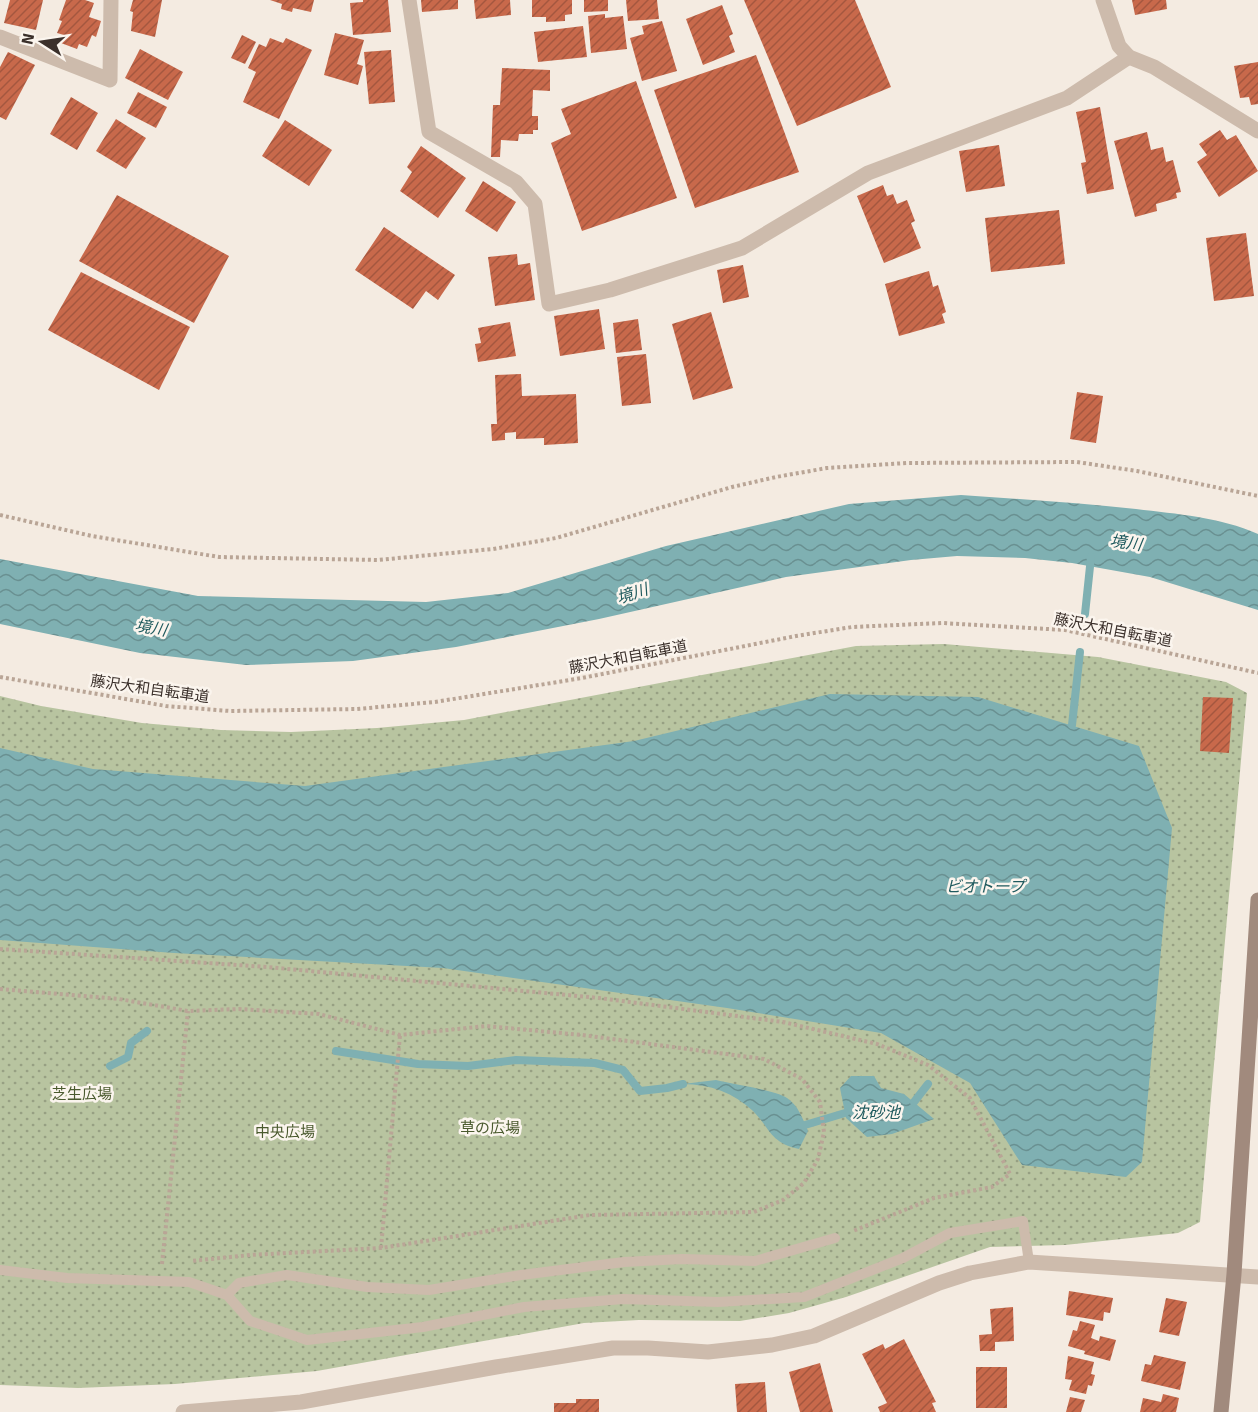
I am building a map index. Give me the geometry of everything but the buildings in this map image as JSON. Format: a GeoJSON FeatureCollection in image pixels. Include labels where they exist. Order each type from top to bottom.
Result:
{"type":"FeatureCollection","features":[{"type":"Feature","properties":{"kind":"street"},"geometry":{"type":"LineString","coordinates":[[0,37],[110,80],[111,0]]}},
{"type":"Feature","properties":{"kind":"street"},"geometry":{"type":"LineString","coordinates":[[409,0],[429,132],[516,182],[535,204],[549,304],[610,290],[742,248],[868,173],[1067,98],[1129,57]]}},
{"type":"Feature","properties":{"kind":"street"},"geometry":{"type":"LineString","coordinates":[[1103,0],[1119,46],[1129,57],[1154,67],[1258,131]]}},
{"type":"Feature","properties":{"kind":"street"},"geometry":{"type":"LineString","coordinates":[[1221,1412],[1234,1274],[1258,900]]}},
{"type":"Feature","properties":{"kind":"street"},"geometry":{"type":"LineString","coordinates":[[183,1412],[301,1402],[613,1348],[708,1352],[772,1345],[814,1336],[939,1283],[970,1273],[1029,1262],[1258,1277]]}},
{"type":"Feature","properties":{"kind":"lane"},"geometry":{"type":"LineString","coordinates":[[0,1270],[67,1278],[189,1282],[227,1294],[250,1321],[307,1340],[423,1327],[524,1307],[623,1299],[718,1302],[804,1297],[903,1258],[950,1233],[1023,1221],[1029,1262]]}},
{"type":"Feature","properties":{"kind":"lane"},"geometry":{"type":"LineString","coordinates":[[227,1294],[239,1282],[287,1275],[367,1287],[429,1290],[624,1262],[682,1259],[755,1261],[835,1238]]}},
{"type":"Feature","properties":{"kind":"path"},"geometry":{"type":"LineString","coordinates":[[0,515],[92,536],[219,556],[378,560],[493,549],[556,538],[666,508],[732,486],[827,468],[907,463],[1077,462],[1137,471],[1258,496]]}},
{"type":"Feature","properties":{"kind":"path","name":"藤沢大和自転車道"},"geometry":{"type":"LineString","coordinates":[[0,677],[166,706],[230,711],[357,709],[435,702],[582,678],[852,627],[942,623],[1065,630],[1258,673]]}},
{"type":"Feature","properties":{"kind":"path"},"geometry":{"type":"LineString","coordinates":[[0,949],[267,967],[599,998],[783,1022],[877,1044],[928,1065],[970,1098],[1010,1174],[992,1187],[934,1198],[835,1238]]}},
{"type":"Feature","properties":{"kind":"path"},"geometry":{"type":"LineString","coordinates":[[0,988],[119,999],[188,1011],[239,1009],[319,1014],[400,1035],[486,1026],[582,1035],[764,1059],[802,1079],[820,1102],[824,1132],[818,1160],[804,1183],[783,1200],[754,1212],[590,1215],[381,1248],[250,1255],[184,1262]]}},
{"type":"Feature","properties":{"kind":"path"},"geometry":{"type":"LineString","coordinates":[[162,1264],[188,1011]]}},
{"type":"Feature","properties":{"kind":"path"},"geometry":{"type":"LineString","coordinates":[[381,1248],[400,1035]]}},
{"type":"Feature","properties":{"kind":"path"},"geometry":{"type":"LineString","coordinates":[[152,1266],[173,1263]]}},
{"type":"Feature","properties":{"kind":"green space"},"geometry":{"type":"Polygon","coordinates":[[[944,644],[1098,657],[1226,682],[1247,693],[1200,1222],[1178,1233],[1065,1245],[990,1247],[846,1297],[789,1313],[740,1321],[639,1320],[584,1323],[317,1371],[175,1384],[78,1388],[0,1385],[0,696],[41,706],[142,723],[221,730],[291,732],[377,728],[464,720],[856,646],[944,644]]]}},
{"type":"Feature","properties":{"kind":"water","name":"境川"},"geometry":{"type":"Polygon","coordinates":[[[961,495],[1167,513],[1214,520],[1244,528],[1258,534],[1258,610],[1150,577],[1072,563],[1025,558],[957,556],[786,577],[599,619],[456,647],[353,661],[246,665],[140,653],[0,624],[0,559],[198,596],[426,602],[508,593],[666,546],[849,504],[961,495]]]}},
{"type":"Feature","properties":{"kind":"water","name":"ビオトープ"},"geometry":{"type":"Polygon","coordinates":[[[830,694],[978,697],[1139,746],[1172,828],[1142,1162],[1126,1177],[1022,1165],[970,1083],[881,1033],[727,1008],[443,968],[174,953],[0,940],[0,748],[93,769],[305,786],[634,741],[830,694]]]}},
{"type":"Feature","properties":{"kind":"water","name":"沈砂池"},"geometry":{"type":"Polygon","coordinates":[[[851,1076],[874,1076],[881,1088],[904,1094],[934,1119],[892,1134],[867,1137],[846,1118],[840,1088],[851,1076]]]}},
{"type":"Feature","properties":{"kind":"water"},"geometry":{"type":"Polygon","coordinates":[[[716,1080],[773,1092],[791,1101],[800,1113],[808,1131],[799,1149],[776,1139],[759,1117],[738,1099],[712,1088],[683,1084],[716,1080]]]}},
{"type":"Feature","properties":{"kind":"waterway"},"geometry":{"type":"LineString","coordinates":[[1085,614],[1091,557]]}},
{"type":"Feature","properties":{"kind":"waterway"},"geometry":{"type":"LineString","coordinates":[[1072,725],[1080,652]]}},
{"type":"Feature","properties":{"kind":"waterway"},"geometry":{"type":"LineString","coordinates":[[110,1066],[128,1057],[131,1043],[147,1031]]}},
{"type":"Feature","properties":{"kind":"waterway"},"geometry":{"type":"LineString","coordinates":[[336,1051],[418,1064],[468,1066],[516,1060],[595,1063],[623,1070],[640,1091],[683,1084]]}},
{"type":"Feature","properties":{"kind":"waterway"},"geometry":{"type":"LineString","coordinates":[[914,1102],[928,1084]]}},
{"type":"Feature","properties":{"kind":"waterway"},"geometry":{"type":"LineString","coordinates":[[805,1125],[845,1113]]}},
{"type":"Feature","properties":{"kind":"park label","name":"芝生広場"},"geometry":{"type":"Point","coordinates":[82,1094]}},
{"type":"Feature","properties":{"kind":"park label","name":"草の広場"},"geometry":{"type":"Point","coordinates":[490,1128]}},
{"type":"Feature","properties":{"kind":"park label","name":"中央広場"},"geometry":{"type":"Point","coordinates":[285,1132]}}]}
